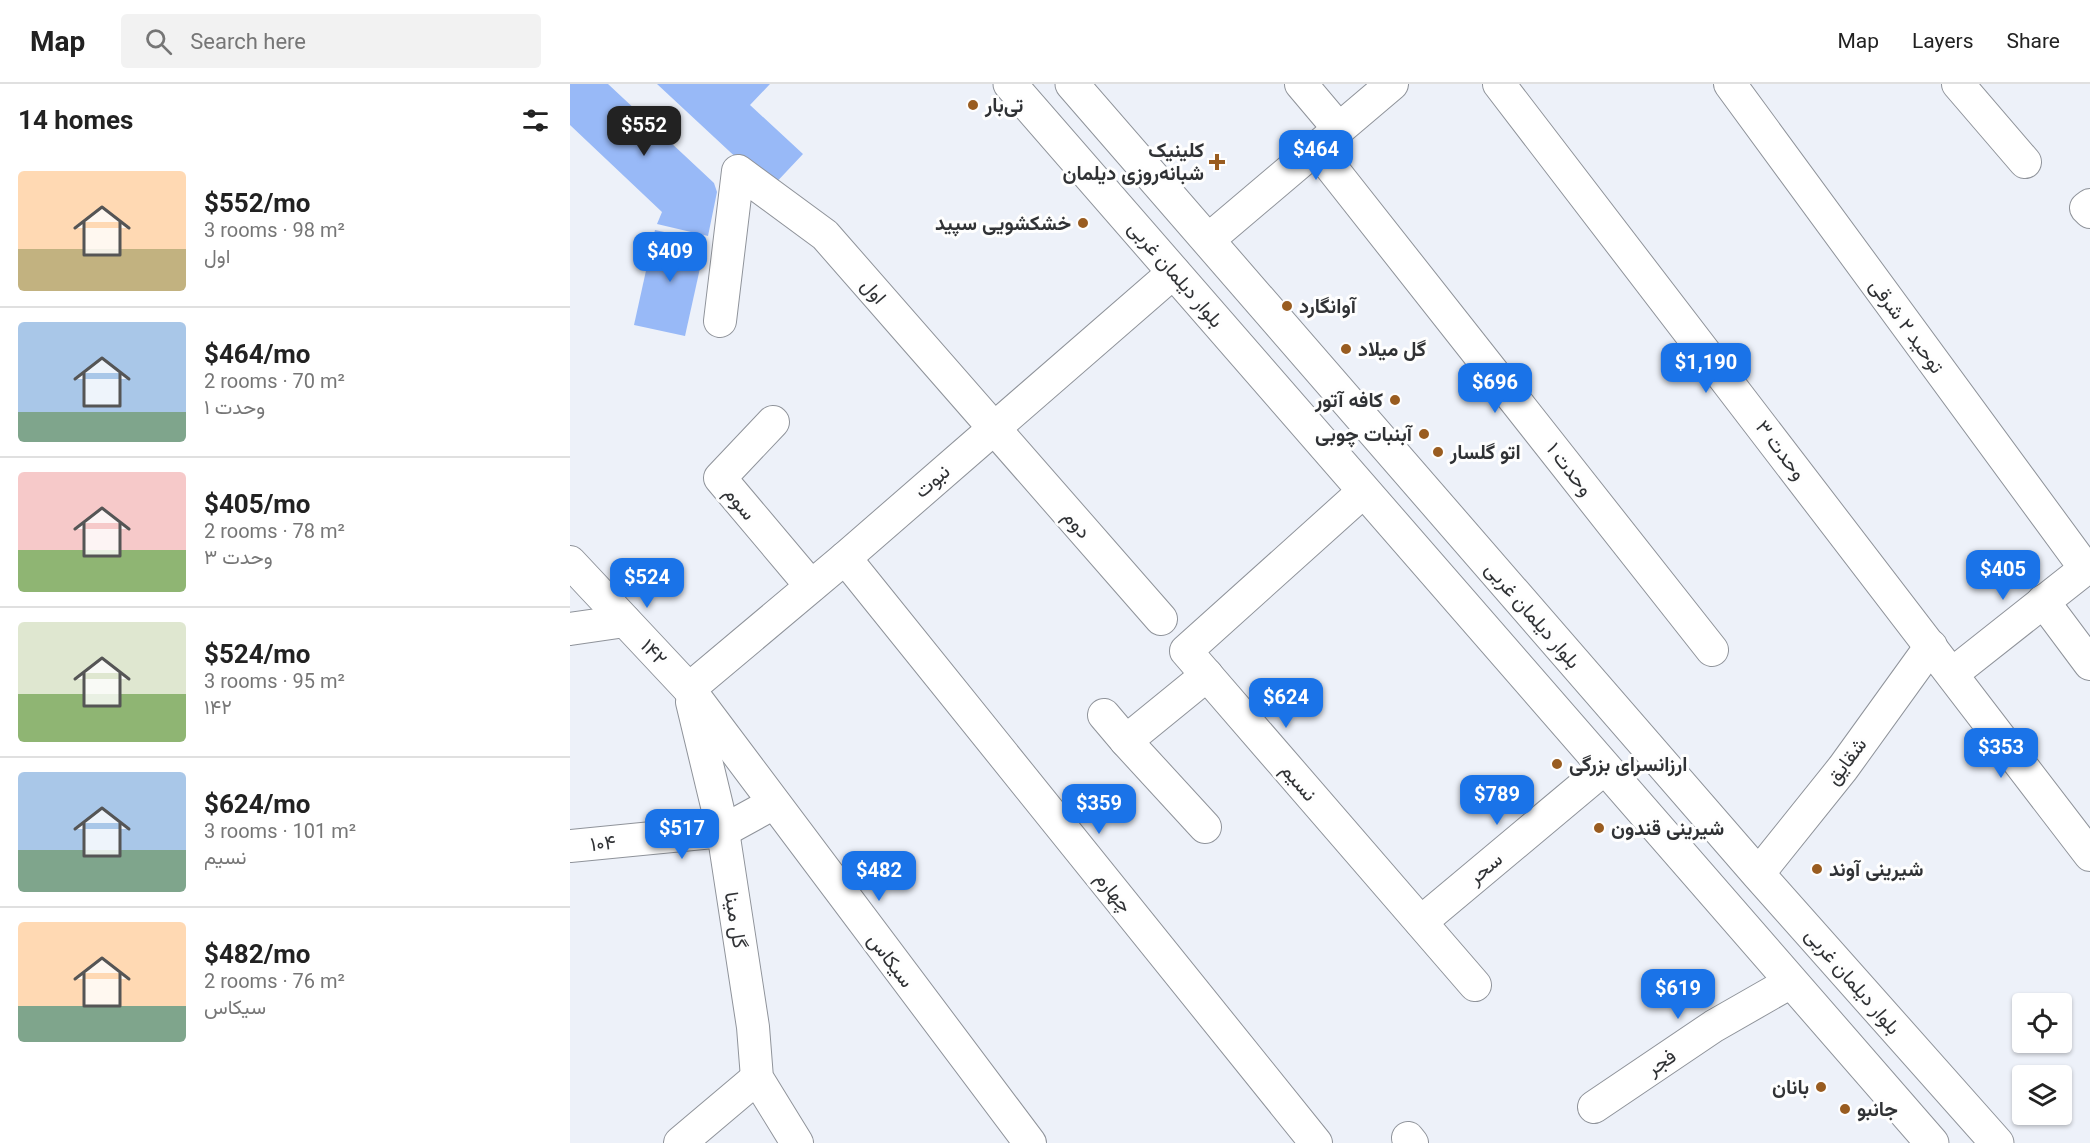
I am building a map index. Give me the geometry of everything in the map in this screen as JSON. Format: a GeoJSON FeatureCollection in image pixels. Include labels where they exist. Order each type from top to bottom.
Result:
{"type":"FeatureCollection","features":[{"type":"Feature","properties":{"kind":"main road","name":"بلوار دیلمان غربی"},"geometry":{"type":"LineString","coordinates":[[1010,84],[1932,1143]]}},
{"type":"Feature","properties":{"kind":"main road","name":"بلوار دیلمان غربی"},"geometry":{"type":"LineString","coordinates":[[1072,84],[1758,874],[1997,1143]]}},
{"type":"Feature","properties":{"kind":"main road"},"geometry":{"type":"LineString","coordinates":[[1470,612],[1504,581]]}},
{"type":"Feature","properties":{"kind":"street","name":"وحدت ۱"},"geometry":{"type":"LineString","coordinates":[[1301,84],[1328,139],[1712,650]]}},
{"type":"Feature","properties":{"kind":"street"},"geometry":{"type":"LineString","coordinates":[[1208,240],[1392,84]]}},
{"type":"Feature","properties":{"kind":"street","name":"وحدت ۳"},"geometry":{"type":"LineString","coordinates":[[1499,84],[2090,855]]}},
{"type":"Feature","properties":{"kind":"street","name":"توحید ۲ شرقی"},"geometry":{"type":"LineString","coordinates":[[1730,84],[2087,566]]}},
{"type":"Feature","properties":{"kind":"street"},"geometry":{"type":"LineString","coordinates":[[1958,84],[2025,162]]}},
{"type":"Feature","properties":{"kind":"street","name":"اول"},"geometry":{"type":"LineString","coordinates":[[720,321],[738,171],[825,235],[993,428]]}},
{"type":"Feature","properties":{"kind":"street"},"geometry":{"type":"LineString","coordinates":[[2090,205],[2086,208],[2090,212]]}},
{"type":"Feature","properties":{"kind":"street","name":"نبوت"},"geometry":{"type":"LineString","coordinates":[[689,689],[1174,272]]}},
{"type":"Feature","properties":{"kind":"street","name":"سوم"},"geometry":{"type":"LineString","coordinates":[[773,422],[720,478],[811,586]]}},
{"type":"Feature","properties":{"kind":"street","name":"دوم"},"geometry":{"type":"LineString","coordinates":[[993,428],[1161,619]]}},
{"type":"Feature","properties":{"kind":"street","name":"نسیم"},"geometry":{"type":"LineString","coordinates":[[1364,491],[1186,651],[1475,985]]}},
{"type":"Feature","properties":{"kind":"street","name":"چهارم"},"geometry":{"type":"LineString","coordinates":[[844,558],[1316,1143]]}},
{"type":"Feature","properties":{"kind":"street","name":"۱۴۲"},"geometry":{"type":"LineString","coordinates":[[570,562],[689,689]]}},
{"type":"Feature","properties":{"kind":"street"},"geometry":{"type":"LineString","coordinates":[[1952,674],[2087,566]]}},
{"type":"Feature","properties":{"kind":"street"},"geometry":{"type":"LineString","coordinates":[[2043,601],[2090,664]]}},
{"type":"Feature","properties":{"kind":"street"},"geometry":{"type":"LineString","coordinates":[[570,629],[625,621]]}},
{"type":"Feature","properties":{"kind":"street","name":"شقایق"},"geometry":{"type":"LineString","coordinates":[[1758,874],[1843,768],[1931,646]]}},
{"type":"Feature","properties":{"kind":"street"},"geometry":{"type":"LineString","coordinates":[[1126,741],[1207,675]]}},
{"type":"Feature","properties":{"kind":"street","name":"سیکاس"},"geometry":{"type":"LineString","coordinates":[[689,689],[1030,1143]]}},
{"type":"Feature","properties":{"kind":"street","name":"گل مینا"},"geometry":{"type":"LineString","coordinates":[[689,689],[723,831],[753,1027],[757,1078],[797,1143]]}},
{"type":"Feature","properties":{"kind":"street"},"geometry":{"type":"LineString","coordinates":[[1104,715],[1205,827]]}},
{"type":"Feature","properties":{"kind":"street","name":"سحر"},"geometry":{"type":"LineString","coordinates":[[1420,922],[1605,768]]}},
{"type":"Feature","properties":{"kind":"street","name":"۱۰۴"},"geometry":{"type":"LineString","coordinates":[[570,846],[723,831],[774,804]]}},
{"type":"Feature","properties":{"kind":"street","name":"فجر"},"geometry":{"type":"LineString","coordinates":[[1594,1107],[1714,1026],[1791,981]]}},
{"type":"Feature","properties":{"kind":"street"},"geometry":{"type":"LineString","coordinates":[[680,1143],[757,1078]]}},
{"type":"Feature","properties":{"kind":"building"},"geometry":{"type":"Polygon","coordinates":[[[570,84],[608,84],[714,183],[717,192],[708,236],[657,224],[662,212],[570,125],[570,84]]]}},
{"type":"Feature","properties":{"kind":"building"},"geometry":{"type":"Polygon","coordinates":[[[657,84],[770,84],[750,105],[803,154],[770,189],[657,84]]]}},
{"type":"Feature","properties":{"kind":"building"},"geometry":{"type":"Polygon","coordinates":[[[655,230],[706,241],[685,336],[634,325],[655,230]]]}},
{"type":"Feature","properties":{"kind":"place","name":"تی‌بار"},"geometry":{"type":"Point","coordinates":[973,105]}},
{"type":"Feature","properties":{"kind":"place","name":"کلینیک شبانه‌روزی دیلمان"},"geometry":{"type":"Point","coordinates":[1217,162]}},
{"type":"Feature","properties":{"kind":"place","name":"خشکشویی سپید"},"geometry":{"type":"Point","coordinates":[1083,223]}},
{"type":"Feature","properties":{"kind":"place","name":"آوانگارد"},"geometry":{"type":"Point","coordinates":[1287,306]}},
{"type":"Feature","properties":{"kind":"place","name":"گل میلاد"},"geometry":{"type":"Point","coordinates":[1346,349]}},
{"type":"Feature","properties":{"kind":"place","name":"کافه آتور"},"geometry":{"type":"Point","coordinates":[1395,400]}},
{"type":"Feature","properties":{"kind":"place","name":"آبنبات چوبی"},"geometry":{"type":"Point","coordinates":[1424,434]}},
{"type":"Feature","properties":{"kind":"place","name":"اتو گلسار"},"geometry":{"type":"Point","coordinates":[1438,452]}},
{"type":"Feature","properties":{"kind":"place","name":"ارزانسرای بزرگی"},"geometry":{"type":"Point","coordinates":[1557,764]}},
{"type":"Feature","properties":{"kind":"place","name":"شیرینی قندون"},"geometry":{"type":"Point","coordinates":[1599,828]}},
{"type":"Feature","properties":{"kind":"place","name":"شیرینی آوند"},"geometry":{"type":"Point","coordinates":[1817,869]}},
{"type":"Feature","properties":{"kind":"place","name":"بانان"},"geometry":{"type":"Point","coordinates":[1821,1087]}},
{"type":"Feature","properties":{"kind":"place","name":"جانبو"},"geometry":{"type":"Point","coordinates":[1845,1109]}}]}
